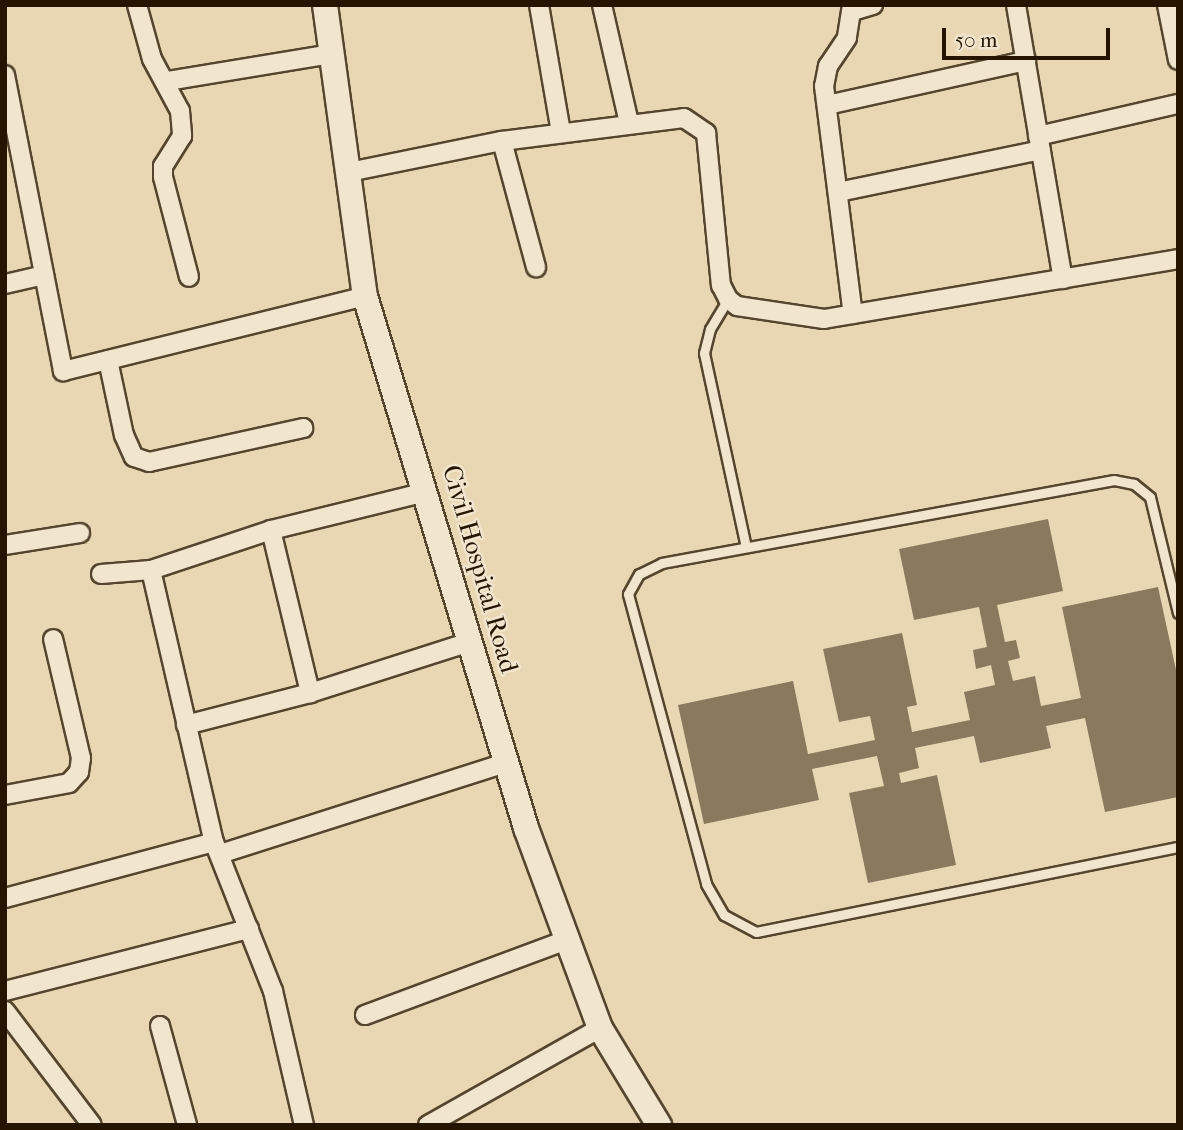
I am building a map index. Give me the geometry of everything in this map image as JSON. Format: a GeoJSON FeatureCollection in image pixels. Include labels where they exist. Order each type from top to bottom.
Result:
{"type":"FeatureCollection","features":[{"type":"Feature","properties":{"kind":"street"},"geometry":{"type":"LineString","coordinates":[[137,5],[152,59],[168,81],[180,111],[182,136],[163,166],[163,177],[190,277]]}},
{"type":"Feature","properties":{"kind":"street","name":"Civil Hospital Road"},"geometry":{"type":"LineString","coordinates":[[325,5],[365,296],[506,763],[567,940],[600,1028],[659,1125]]}},
{"type":"Feature","properties":{"kind":"street"},"geometry":{"type":"LineString","coordinates":[[539,5],[561,133]]}},
{"type":"Feature","properties":{"kind":"street"},"geometry":{"type":"LineString","coordinates":[[602,5],[629,123]]}},
{"type":"Feature","properties":{"kind":"street"},"geometry":{"type":"LineString","coordinates":[[853,314],[827,105],[828,66],[847,38],[853,8],[873,5]]}},
{"type":"Feature","properties":{"kind":"street"},"geometry":{"type":"LineString","coordinates":[[1016,5],[1063,279]]}},
{"type":"Feature","properties":{"kind":"street"},"geometry":{"type":"LineString","coordinates":[[1167,5],[1178,61]]}},
{"type":"Feature","properties":{"kind":"street"},"geometry":{"type":"LineString","coordinates":[[168,81],[331,54]]}},
{"type":"Feature","properties":{"kind":"street"},"geometry":{"type":"LineString","coordinates":[[827,105],[1026,61]]}},
{"type":"Feature","properties":{"kind":"street"},"geometry":{"type":"LineString","coordinates":[[5,75],[62,371],[365,296]]}},
{"type":"Feature","properties":{"kind":"street"},"geometry":{"type":"LineString","coordinates":[[838,192],[1040,143],[1178,104]]}},
{"type":"Feature","properties":{"kind":"street"},"geometry":{"type":"LineString","coordinates":[[349,172],[502,141],[684,118],[706,133],[721,285],[728,299],[737,306],[824,319],[1178,260]]}},
{"type":"Feature","properties":{"kind":"street"},"geometry":{"type":"LineString","coordinates":[[502,141],[536,267]]}},
{"type":"Feature","properties":{"kind":"street"},"geometry":{"type":"LineString","coordinates":[[5,284],[44,275]]}},
{"type":"Feature","properties":{"kind":"street"},"geometry":{"type":"LineString","coordinates":[[108,360],[124,435],[134,457],[149,462],[303,428]]}},
{"type":"Feature","properties":{"kind":"street"},"geometry":{"type":"LineString","coordinates":[[101,574],[151,569],[271,530],[426,492]]}},
{"type":"Feature","properties":{"kind":"street"},"geometry":{"type":"LineString","coordinates":[[271,530],[310,693]]}},
{"type":"Feature","properties":{"kind":"street"},"geometry":{"type":"LineString","coordinates":[[5,545],[80,533]]}},
{"type":"Feature","properties":{"kind":"street"},"geometry":{"type":"LineString","coordinates":[[151,569],[217,848],[273,991],[304,1125]]}},
{"type":"Feature","properties":{"kind":"street"},"geometry":{"type":"LineString","coordinates":[[5,795],[69,783],[79,772],[81,758],[53,639]]}},
{"type":"Feature","properties":{"kind":"street"},"geometry":{"type":"LineString","coordinates":[[186,725],[310,693],[470,642]]}},
{"type":"Feature","properties":{"kind":"street"},"geometry":{"type":"LineString","coordinates":[[5,898],[217,848],[506,763]]}},
{"type":"Feature","properties":{"kind":"street"},"geometry":{"type":"LineString","coordinates":[[5,991],[249,929]]}},
{"type":"Feature","properties":{"kind":"street"},"geometry":{"type":"LineString","coordinates":[[365,1015],[567,940]]}},
{"type":"Feature","properties":{"kind":"street"},"geometry":{"type":"LineString","coordinates":[[5,1011],[92,1125]]}},
{"type":"Feature","properties":{"kind":"street"},"geometry":{"type":"LineString","coordinates":[[160,1026],[187,1125]]}},
{"type":"Feature","properties":{"kind":"street"},"geometry":{"type":"LineString","coordinates":[[428,1125],[600,1028]]}},
{"type":"Feature","properties":{"kind":"lane"},"geometry":{"type":"LineString","coordinates":[[728,299],[710,329],[704,353],[746,547]]}},
{"type":"Feature","properties":{"kind":"lane"},"geometry":{"type":"LineString","coordinates":[[1178,613],[1150,497],[1134,484],[1114,480],[662,563],[639,574],[628,594],[706,884],[724,915],[756,932],[1178,848]]}},
{"type":"Feature","properties":{"kind":"building"},"geometry":{"type":"Polygon","coordinates":[[[1048,519],[1063,591],[997,605],[1005,642],[1016,640],[1020,658],[1008,661],[1013,681],[1035,676],[1041,706],[1081,698],[1062,607],[1158,587],[1178,679],[1178,797],[1105,812],[1085,718],[1046,726],[1051,748],[980,763],[974,736],[915,748],[919,768],[899,773],[901,783],[937,775],[956,865],[868,883],[849,793],[884,786],[877,756],[812,769],[819,800],[704,824],[678,705],[793,681],[808,754],[875,740],[870,716],[839,722],[823,649],[902,633],[917,705],[907,707],[912,732],[970,720],[964,692],[995,685],[991,665],[976,669],[973,650],[987,647],[979,607],[914,620],[899,549],[1048,519]]]}}]}
